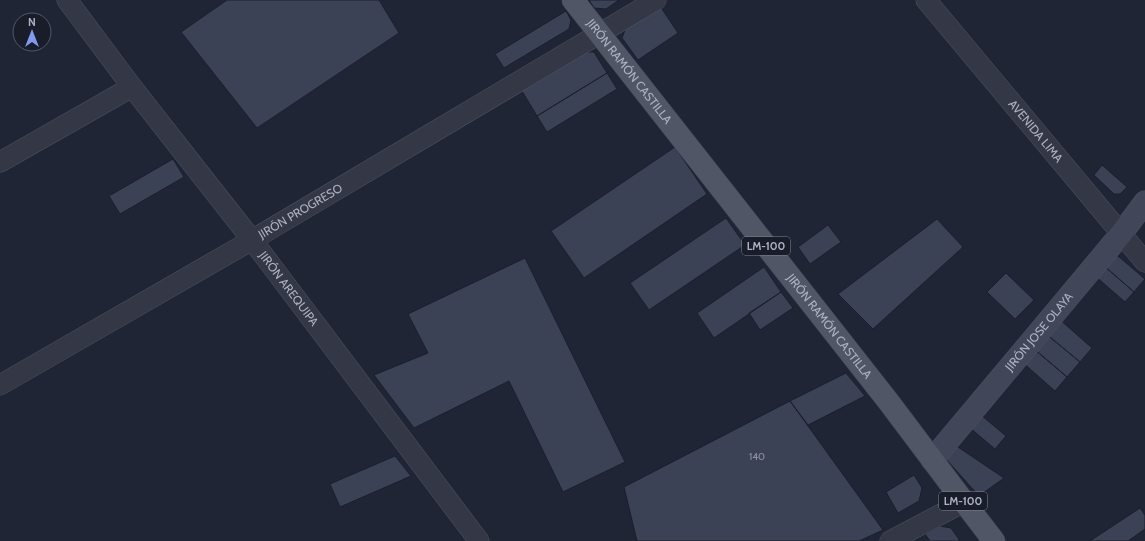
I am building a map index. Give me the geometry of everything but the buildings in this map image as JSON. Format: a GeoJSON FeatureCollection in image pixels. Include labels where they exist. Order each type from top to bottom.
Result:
{"type":"FeatureCollection","features":[{"type":"Feature","properties":{"kind":"main road","name":"JIRÓN RAMÓN CASTILLA"},"geometry":{"type":"LineString","coordinates":[[573,0],[888,400],[994,541]]}},
{"type":"Feature","properties":{"kind":"street","name":"JIRÓN AREQUIPA"},"geometry":{"type":"LineString","coordinates":[[67,0],[132,87],[252,240],[478,541]]}},
{"type":"Feature","properties":{"kind":"street","name":"JIRÓN PROGRESO"},"geometry":{"type":"LineString","coordinates":[[0,385],[252,240],[656,0]]}},
{"type":"Feature","properties":{"kind":"street","name":"AVENIDA LIMA"},"geometry":{"type":"LineString","coordinates":[[926,0],[1145,262]]}},
{"type":"Feature","properties":{"kind":"street"},"geometry":{"type":"LineString","coordinates":[[0,162],[132,87]]}},
{"type":"Feature","properties":{"kind":"street","name":"JIRÓN JOSE OLAYA"},"geometry":{"type":"LineString","coordinates":[[932,460],[1121,234],[1145,202]]}},
{"type":"Feature","properties":{"kind":"street"},"geometry":{"type":"LineString","coordinates":[[890,541],[964,502]]}}]}
